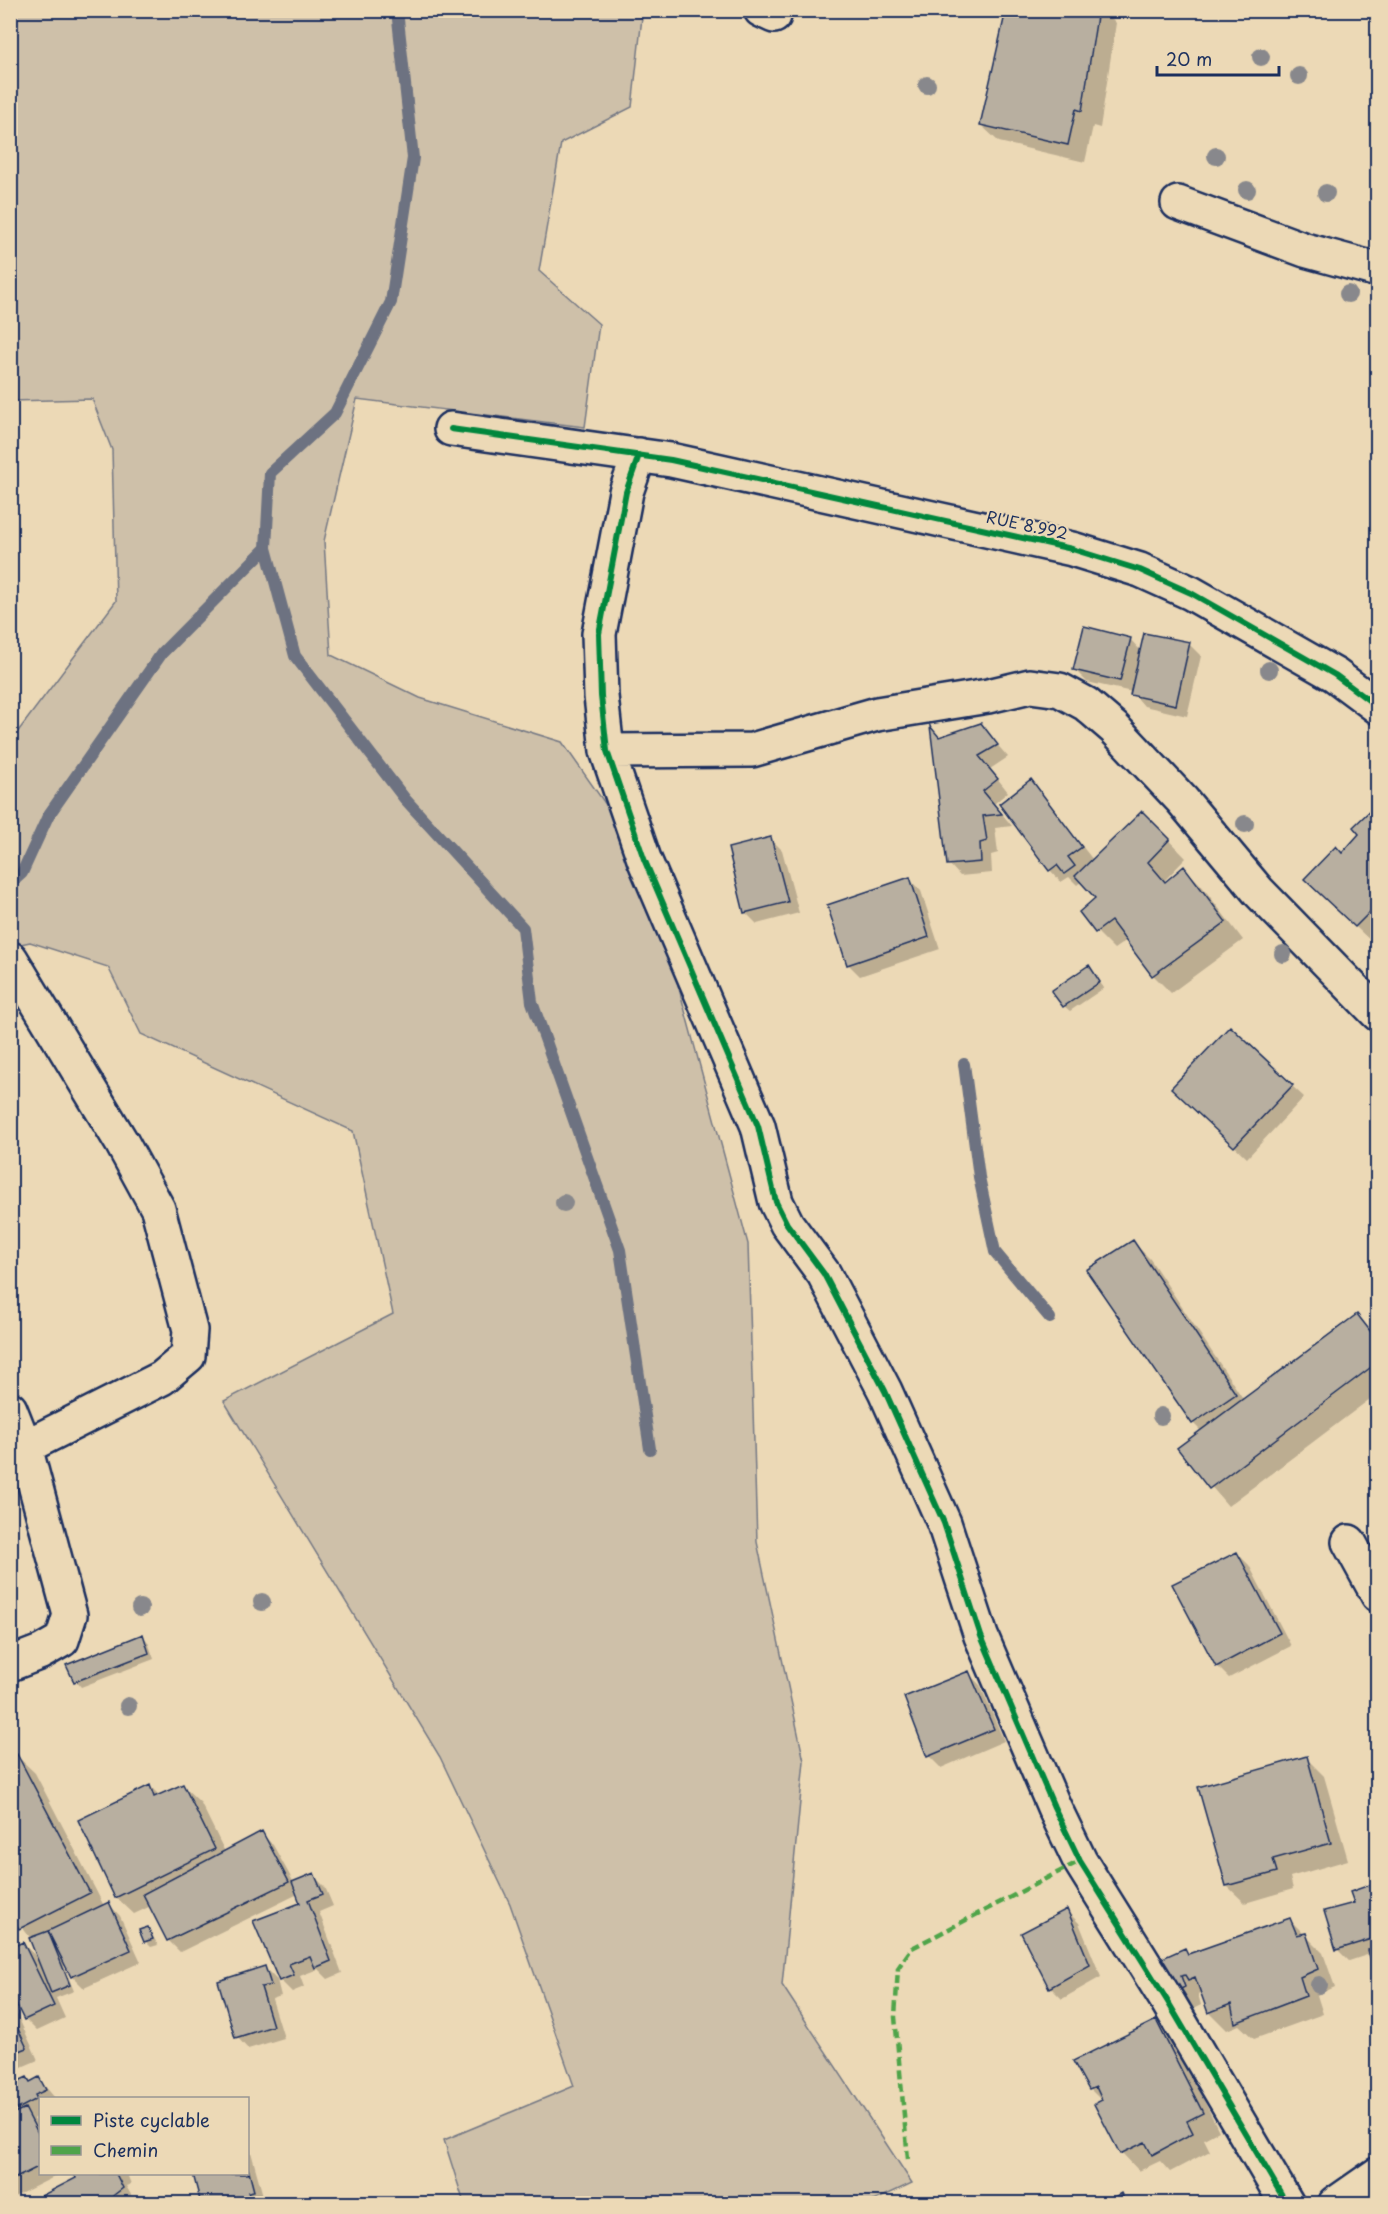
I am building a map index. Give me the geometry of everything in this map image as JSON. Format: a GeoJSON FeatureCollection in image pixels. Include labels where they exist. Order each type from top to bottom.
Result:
{"type":"FeatureCollection","features":[{"type":"Feature","properties":{"kind":"street"},"geometry":{"type":"LineString","coordinates":[[1178,203],[1305,250],[1377,270]]}},
{"type":"Feature","properties":{"kind":"street","name":"RUE 8.992"},"geometry":{"type":"LineString","coordinates":[[450,429],[671,460],[1072,549],[1140,570],[1191,593],[1335,675],[1377,707]]}},
{"type":"Feature","properties":{"kind":"street"},"geometry":{"type":"LineString","coordinates":[[639,455],[626,492],[599,634],[601,696],[607,751],[644,859],[758,1126],[776,1202],[787,1224],[824,1274],[885,1391],[944,1523],[981,1636],[1054,1807],[1080,1861],[1168,2002],[1287,2204]]}},
{"type":"Feature","properties":{"kind":"street"},"geometry":{"type":"LineString","coordinates":[[607,751],[752,750],[877,714],[988,696],[1030,686],[1060,690],[1086,704],[1114,728],[1182,800],[1258,891],[1377,1014]]}},
{"type":"Feature","properties":{"kind":"street"},"geometry":{"type":"LineString","coordinates":[[11,959],[122,1143],[158,1209],[190,1330],[188,1356],[162,1378],[25,1447]]}},
{"type":"Feature","properties":{"kind":"street"},"geometry":{"type":"LineString","coordinates":[[10,1409],[25,1447],[70,1616],[62,1640],[41,1652],[10,1664]]}},
{"type":"Feature","properties":{"kind":"street"},"geometry":{"type":"LineString","coordinates":[[1349,1542],[1377,1595]]}},
{"type":"Feature","properties":{"kind":"street"},"geometry":{"type":"LineString","coordinates":[[1335,2204],[1377,2174]]}},
{"type":"Feature","properties":{"kind":"shaded area"},"geometry":{"type":"Polygon","coordinates":[[[616,10],[642,17],[632,107],[561,143],[539,271],[599,324],[585,427],[357,399],[324,541],[331,655],[420,698],[562,742],[644,859],[748,1244],[757,1542],[804,1761],[782,1985],[912,2183],[867,2204],[464,2203],[444,2140],[574,2086],[510,1904],[440,1757],[224,1401],[393,1314],[353,1131],[141,1034],[108,967],[30,942],[11,946],[10,742],[116,601],[112,450],[92,399],[11,401],[11,11],[616,10]]]}},
{"type":"Feature","properties":{"kind":"building"},"geometry":{"type":"Polygon","coordinates":[[[1006,10],[1098,10],[1082,111],[1076,109],[1068,145],[980,125],[1006,10]]]}},
{"type":"Feature","properties":{"kind":"building"},"geometry":{"type":"Polygon","coordinates":[[[1084,626],[1131,638],[1120,681],[1073,670],[1084,626]]]}},
{"type":"Feature","properties":{"kind":"building"},"geometry":{"type":"Polygon","coordinates":[[[1144,633],[1190,642],[1176,705],[1130,695],[1144,633]]]}},
{"type":"Feature","properties":{"kind":"building"},"geometry":{"type":"Polygon","coordinates":[[[981,723],[998,745],[979,756],[998,779],[983,791],[1002,814],[983,816],[987,841],[980,843],[981,862],[947,865],[930,726],[939,737],[981,723]]]}},
{"type":"Feature","properties":{"kind":"building"},"geometry":{"type":"Polygon","coordinates":[[[1031,779],[1082,847],[1068,857],[1075,866],[1064,874],[1057,865],[1049,871],[999,804],[1031,779]]]}},
{"type":"Feature","properties":{"kind":"building"},"geometry":{"type":"Polygon","coordinates":[[[1378,803],[1378,904],[1355,927],[1304,879],[1336,846],[1342,853],[1359,834],[1353,827],[1378,803]]]}},
{"type":"Feature","properties":{"kind":"building"},"geometry":{"type":"Polygon","coordinates":[[[1142,811],[1170,839],[1148,862],[1165,882],[1184,866],[1226,922],[1152,976],[1111,921],[1095,933],[1079,912],[1095,898],[1075,876],[1142,811]]]}},
{"type":"Feature","properties":{"kind":"building"},"geometry":{"type":"Polygon","coordinates":[[[771,837],[788,902],[744,913],[728,848],[771,837]]]}},
{"type":"Feature","properties":{"kind":"building"},"geometry":{"type":"Polygon","coordinates":[[[910,877],[929,937],[847,965],[827,905],[910,877]]]}},
{"type":"Feature","properties":{"kind":"building"},"geometry":{"type":"Polygon","coordinates":[[[1089,965],[1100,982],[1063,1007],[1051,991],[1089,965]]]}},
{"type":"Feature","properties":{"kind":"building"},"geometry":{"type":"Polygon","coordinates":[[[1230,1026],[1293,1085],[1234,1147],[1171,1088],[1230,1026]]]}},
{"type":"Feature","properties":{"kind":"building"},"geometry":{"type":"Polygon","coordinates":[[[1133,1240],[1236,1394],[1192,1424],[1086,1270],[1133,1240]]]}},
{"type":"Feature","properties":{"kind":"building"},"geometry":{"type":"Polygon","coordinates":[[[1357,1314],[1378,1341],[1378,1362],[1209,1489],[1177,1448],[1357,1314]]]}},
{"type":"Feature","properties":{"kind":"building"},"geometry":{"type":"Polygon","coordinates":[[[1237,1552],[1280,1633],[1216,1667],[1172,1584],[1237,1552]]]}},
{"type":"Feature","properties":{"kind":"building"},"geometry":{"type":"Polygon","coordinates":[[[143,1634],[149,1653],[74,1682],[66,1665],[143,1634]]]}},
{"type":"Feature","properties":{"kind":"building"},"geometry":{"type":"Polygon","coordinates":[[[969,1671],[994,1729],[927,1757],[904,1697],[969,1671]]]}},
{"type":"Feature","properties":{"kind":"building"},"geometry":{"type":"Polygon","coordinates":[[[17,1754],[90,1893],[19,1929],[10,1913],[10,1758],[17,1754]]]}},
{"type":"Feature","properties":{"kind":"building"},"geometry":{"type":"Polygon","coordinates":[[[1307,1756],[1331,1843],[1273,1859],[1277,1872],[1226,1886],[1198,1787],[1307,1756]]]}},
{"type":"Feature","properties":{"kind":"building"},"geometry":{"type":"Polygon","coordinates":[[[183,1784],[215,1849],[115,1898],[78,1820],[150,1785],[154,1797],[183,1784]]]}},
{"type":"Feature","properties":{"kind":"building"},"geometry":{"type":"Polygon","coordinates":[[[262,1831],[289,1882],[167,1941],[143,1894],[262,1831]]]}},
{"type":"Feature","properties":{"kind":"building"},"geometry":{"type":"Polygon","coordinates":[[[314,1873],[323,1894],[308,1900],[331,1961],[315,1968],[310,1956],[289,1964],[294,1975],[279,1981],[253,1921],[300,1903],[292,1882],[314,1873]]]}},
{"type":"Feature","properties":{"kind":"building"},"geometry":{"type":"Polygon","coordinates":[[[1378,1882],[1378,1937],[1336,1950],[1324,1911],[1354,1903],[1350,1892],[1378,1882]]]}},
{"type":"Feature","properties":{"kind":"building"},"geometry":{"type":"Polygon","coordinates":[[[109,1902],[131,1950],[71,1977],[48,1931],[109,1902]]]}},
{"type":"Feature","properties":{"kind":"building"},"geometry":{"type":"Polygon","coordinates":[[[1067,1909],[1090,1965],[1049,1988],[1021,1933],[1067,1909]]]}},
{"type":"Feature","properties":{"kind":"building"},"geometry":{"type":"Polygon","coordinates":[[[1290,1918],[1297,1935],[1306,1933],[1318,1969],[1300,1977],[1306,1996],[1235,2023],[1231,2004],[1208,2013],[1195,1977],[1188,1980],[1185,1975],[1181,1976],[1185,1987],[1175,1992],[1158,1960],[1185,1948],[1188,1954],[1290,1918]]]}},
{"type":"Feature","properties":{"kind":"building"},"geometry":{"type":"Polygon","coordinates":[[[148,1927],[153,1939],[144,1942],[139,1930],[148,1927]]]}},
{"type":"Feature","properties":{"kind":"building"},"geometry":{"type":"Polygon","coordinates":[[[48,1931],[70,1985],[51,1993],[29,1938],[48,1931]]]}},
{"type":"Feature","properties":{"kind":"building"},"geometry":{"type":"Polygon","coordinates":[[[23,1942],[54,2006],[24,2020],[10,1992],[10,1948],[23,1942]]]}},
{"type":"Feature","properties":{"kind":"building"},"geometry":{"type":"Polygon","coordinates":[[[1378,1947],[1378,1982],[1377,1983],[1368,1950],[1378,1947]]]}},
{"type":"Feature","properties":{"kind":"building"},"geometry":{"type":"Polygon","coordinates":[[[265,1966],[271,1985],[261,1987],[273,2026],[235,2038],[218,1981],[265,1966]]]}},
{"type":"Feature","properties":{"kind":"building"},"geometry":{"type":"Polygon","coordinates":[[[10,2012],[27,2048],[10,2055],[10,2012]]]}},
{"type":"Feature","properties":{"kind":"building"},"geometry":{"type":"Polygon","coordinates":[[[1156,2020],[1203,2113],[1187,2121],[1193,2133],[1152,2155],[1145,2142],[1120,2154],[1094,2104],[1102,2100],[1096,2087],[1089,2090],[1073,2061],[1156,2020]]]}},
{"type":"Feature","properties":{"kind":"building"},"geometry":{"type":"Polygon","coordinates":[[[27,2077],[30,2082],[39,2077],[46,2090],[35,2095],[37,2099],[10,2113],[10,2085],[27,2077]]]}},
{"type":"Feature","properties":{"kind":"building"},"geometry":{"type":"Polygon","coordinates":[[[25,2108],[39,2135],[39,2166],[10,2181],[10,2115],[25,2108]]]}},
{"type":"Feature","properties":{"kind":"building"},"geometry":{"type":"Polygon","coordinates":[[[249,2172],[254,2191],[248,2192],[252,2201],[244,2204],[201,2204],[193,2175],[249,2175],[249,2172]]]}},
{"type":"Feature","properties":{"kind":"building"},"geometry":{"type":"Polygon","coordinates":[[[74,2175],[116,2175],[123,2188],[114,2195],[117,2204],[45,2204],[41,2196],[76,2178],[74,2175]]]}},
{"type":"Feature","properties":{"kind":"building"},"geometry":{"type":"Polygon","coordinates":[[[1121,2193],[1127,2204],[1103,2204],[1121,2193]]]}},
{"type":"Feature","properties":{"kind":"waterway"},"geometry":{"type":"LineString","coordinates":[[397,10],[413,158],[391,302],[335,413],[270,473],[266,548],[295,656],[405,799],[523,928],[532,1002],[620,1250],[650,1449]]}},
{"type":"Feature","properties":{"kind":"waterway"},"geometry":{"type":"LineString","coordinates":[[10,884],[22,873],[48,816],[162,653],[266,548]]}},
{"type":"Feature","properties":{"kind":"waterway"},"geometry":{"type":"LineString","coordinates":[[964,1064],[979,1177],[995,1252],[1050,1318]]}},
{"type":"Feature","properties":{"kind":"marked path"},"geometry":{"type":"LineString","coordinates":[[908,2159],[895,2017],[898,1968],[912,1948],[1080,1861]]}},
{"type":"Feature","properties":{"kind":"cycle path"},"geometry":{"type":"LineString","coordinates":[[451,429],[671,460],[1072,549],[1140,570],[1191,593],[1335,675],[1378,707]]}},
{"type":"Feature","properties":{"kind":"cycle path"},"geometry":{"type":"LineString","coordinates":[[639,455],[626,492],[599,634],[601,696],[607,751],[644,859],[758,1126],[776,1202],[787,1224],[824,1274],[885,1391],[944,1523],[981,1636],[1054,1807],[1080,1861],[1168,2002],[1287,2204]]}}]}
